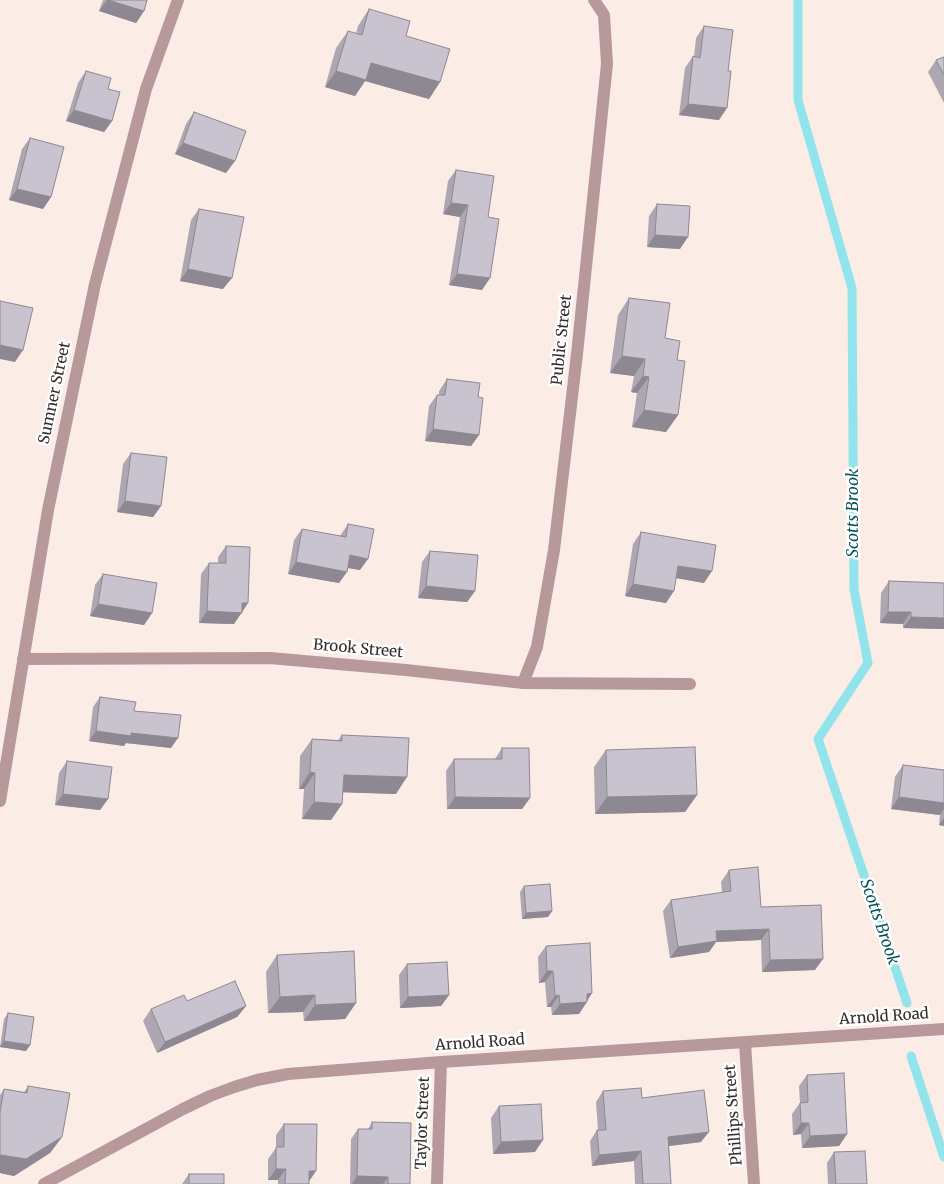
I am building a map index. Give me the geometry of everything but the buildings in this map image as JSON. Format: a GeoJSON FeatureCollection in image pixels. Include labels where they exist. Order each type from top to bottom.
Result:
{"type":"FeatureCollection","features":[{"type":"Feature","properties":{"kind":"street","name":"Sumner Street"},"geometry":{"type":"LineString","coordinates":[[0,801],[48,510],[95,284],[146,89],[178,0]]}},
{"type":"Feature","properties":{"kind":"street","name":"Public Street"},"geometry":{"type":"LineString","coordinates":[[523,683],[537,647],[554,550],[580,325],[607,64],[604,15],[594,0]]}},
{"type":"Feature","properties":{"kind":"street","name":"Brook Street"},"geometry":{"type":"LineString","coordinates":[[23,659],[270,658],[523,683],[690,684]]}},
{"type":"Feature","properties":{"kind":"street","name":"Arnold Road"},"geometry":{"type":"LineString","coordinates":[[44,1184],[183,1109],[234,1087],[288,1074],[441,1062],[944,1029]]}},
{"type":"Feature","properties":{"kind":"street","name":"Phillips Street"},"geometry":{"type":"LineString","coordinates":[[745,1043],[754,1184]]}},
{"type":"Feature","properties":{"kind":"street","name":"Taylor Street"},"geometry":{"type":"LineString","coordinates":[[437,1184],[441,1062]]}},
{"type":"Feature","properties":{"kind":"waterway","name":"Scotts Brook"},"geometry":{"type":"LineString","coordinates":[[798,0],[798,100],[852,288],[854,590],[868,663],[818,739],[907,1003]]}},
{"type":"Feature","properties":{"kind":"waterway","name":"Scotts Brook"},"geometry":{"type":"LineString","coordinates":[[911,1056],[944,1157]]}}]}
